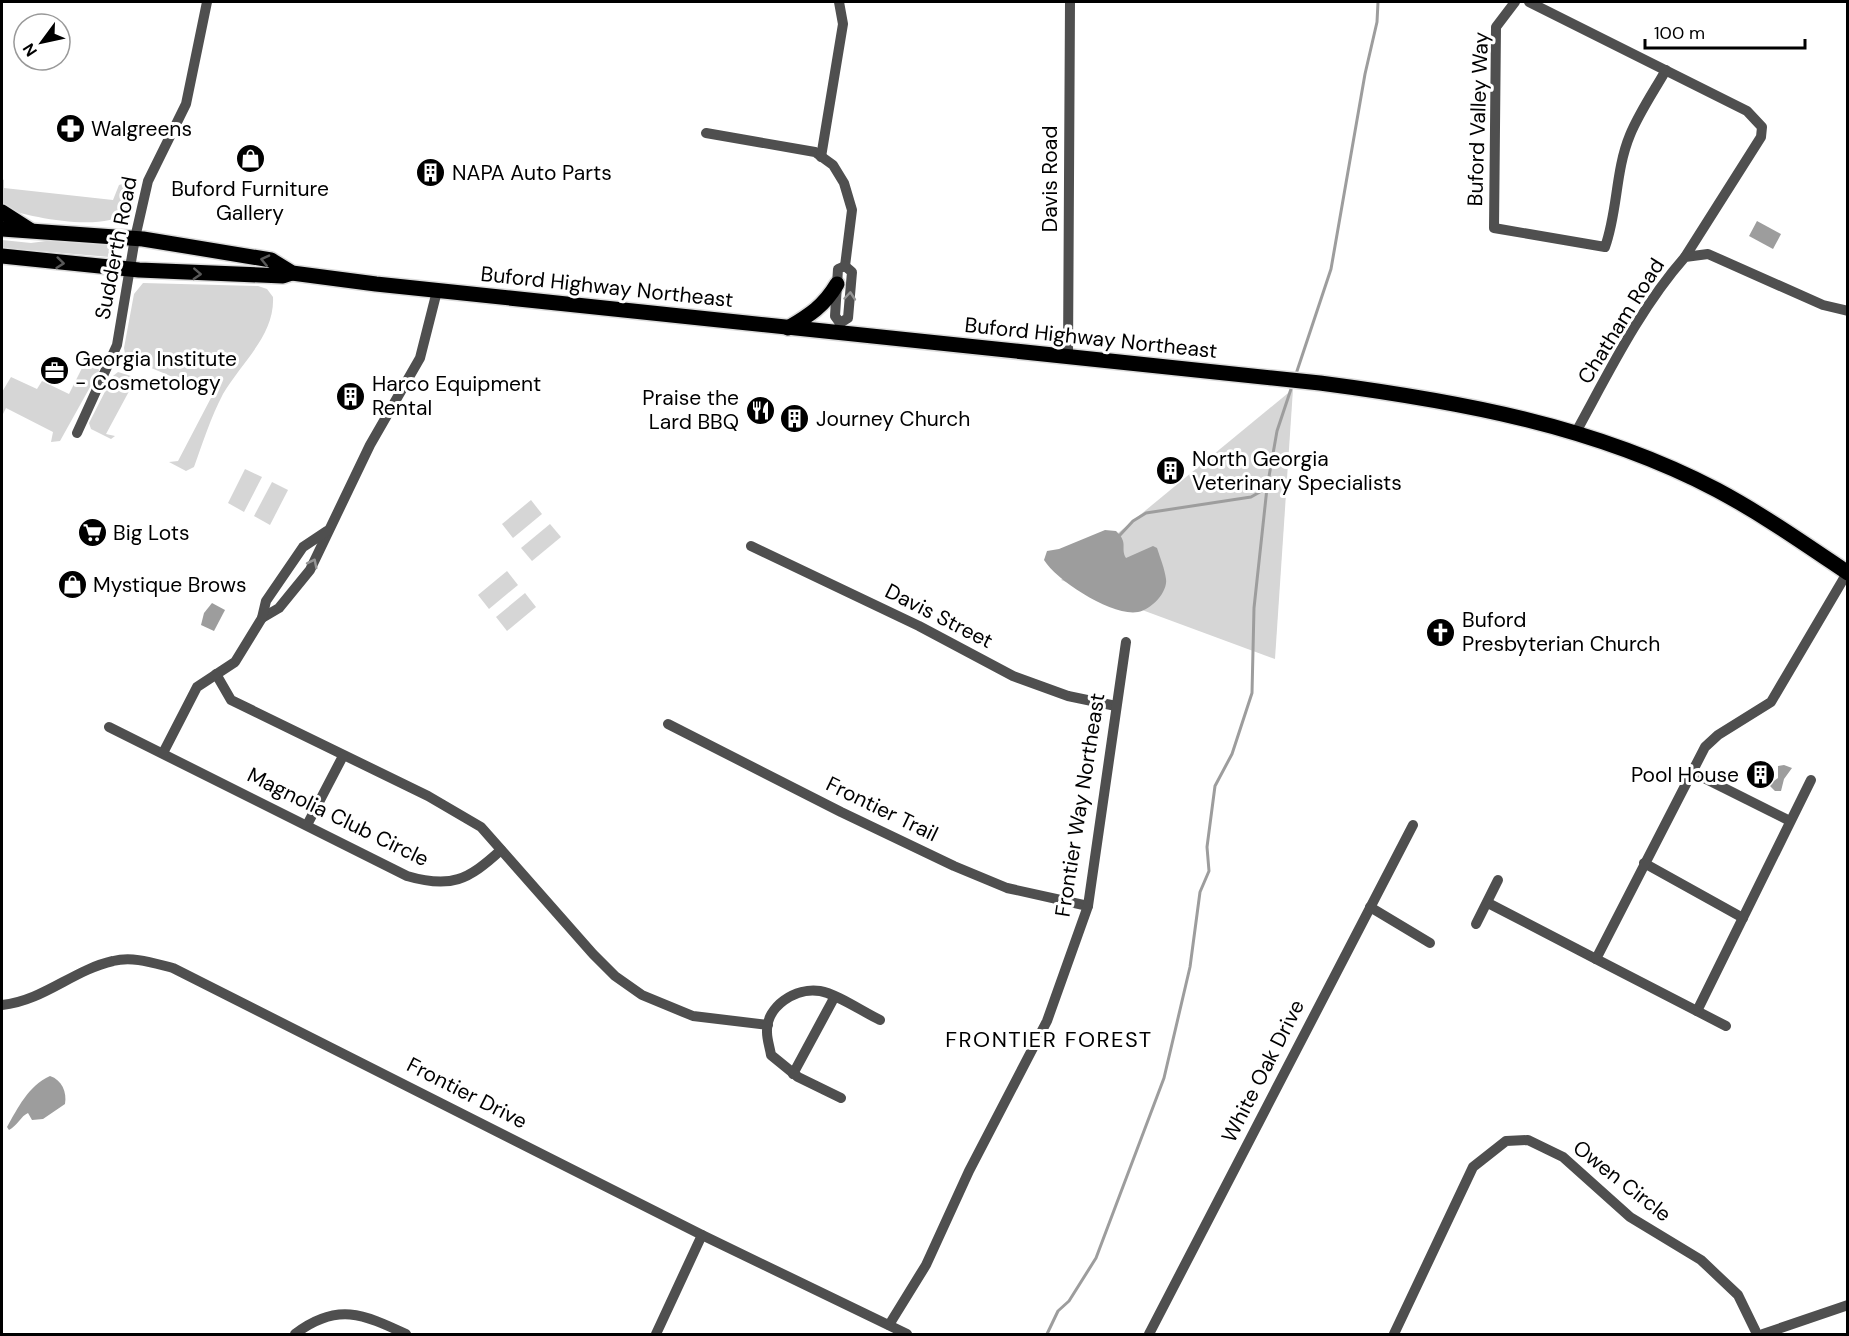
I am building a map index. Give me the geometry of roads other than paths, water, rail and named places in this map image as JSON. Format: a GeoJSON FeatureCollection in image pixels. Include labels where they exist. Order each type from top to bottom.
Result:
{"type":"FeatureCollection","features":[{"type":"Feature","properties":{"kind":"main road"},"geometry":{"type":"LineString","coordinates":[[2,212],[33,232]]}},
{"type":"Feature","properties":{"kind":"main road"},"geometry":{"type":"LineString","coordinates":[[2,229],[135,238],[272,260],[292,273]]}},
{"type":"Feature","properties":{"kind":"main road"},"geometry":{"type":"LineString","coordinates":[[2,256],[135,270],[230,275],[283,276],[292,273]]}},
{"type":"Feature","properties":{"kind":"main road","name":"Buford Highway Northeast"},"geometry":{"type":"LineString","coordinates":[[292,273],[437,291],[788,328],[839,328],[1068,357],[1320,383],[1425,397],[1531,419],[1635,452],[1718,490],[1847,573]]}},
{"type":"Feature","properties":{"kind":"main road"},"geometry":{"type":"LineString","coordinates":[[788,328],[819,308],[837,284]]}},
{"type":"Feature","properties":{"kind":"street","name":"Sudderth Road"},"geometry":{"type":"LineString","coordinates":[[77,433],[117,345],[135,270],[135,238],[151,171],[173,135],[186,104],[203,12],[207,2]]}},
{"type":"Feature","properties":{"kind":"street"},"geometry":{"type":"LineString","coordinates":[[821,157],[843,24],[839,2]]}},
{"type":"Feature","properties":{"kind":"street","name":"Davis Road"},"geometry":{"type":"LineString","coordinates":[[1068,357],[1070,2]]}},
{"type":"Feature","properties":{"kind":"street","name":"Buford Valley Way"},"geometry":{"type":"LineString","coordinates":[[1515,2],[1496,27],[1494,228],[1605,247],[1614,224],[1621,171],[1630,135],[1666,70]]}},
{"type":"Feature","properties":{"kind":"street"},"geometry":{"type":"LineString","coordinates":[[1528,2],[1747,111],[1761,127],[1761,137],[1685,257]]}},
{"type":"Feature","properties":{"kind":"street"},"geometry":{"type":"LineString","coordinates":[[706,133],[814,152],[833,165],[844,183],[852,210],[845,266]]}},
{"type":"Feature","properties":{"kind":"street","name":"Chatham Road"},"geometry":{"type":"LineString","coordinates":[[1576,432],[1637,325],[1667,278],[1685,257],[1708,254],[1823,305],[1848,311]]}},
{"type":"Feature","properties":{"kind":"street"},"geometry":{"type":"LineString","coordinates":[[845,266],[852,272],[848,318],[839,328],[835,316],[838,269],[845,266]]}},
{"type":"Feature","properties":{"kind":"street"},"geometry":{"type":"LineString","coordinates":[[262,618],[279,608],[310,570],[370,445],[420,358],[437,291]]}},
{"type":"Feature","properties":{"kind":"street"},"geometry":{"type":"LineString","coordinates":[[163,753],[198,687],[235,662],[262,618],[266,601],[303,547],[327,531]]}},
{"type":"Feature","properties":{"kind":"street","name":"Davis Street"},"geometry":{"type":"LineString","coordinates":[[751,546],[919,626],[1013,676],[1068,696],[1116,706]]}},
{"type":"Feature","properties":{"kind":"street"},"geometry":{"type":"LineString","coordinates":[[286,573],[299,583]]}},
{"type":"Feature","properties":{"kind":"street"},"geometry":{"type":"LineString","coordinates":[[1596,959],[1705,747],[1718,735],[1771,702],[1847,573]]}},
{"type":"Feature","properties":{"kind":"street","name":"Frontier Way Northeast"},"geometry":{"type":"LineString","coordinates":[[889,1325],[926,1265],[969,1171],[1047,1021],[1088,906],[1126,642]]}},
{"type":"Feature","properties":{"kind":"street"},"geometry":{"type":"LineString","coordinates":[[216,674],[231,700],[428,796],[481,827],[615,976],[642,994],[693,1017],[768,1025]]}},
{"type":"Feature","properties":{"kind":"street","name":"Frontier Trail"},"geometry":{"type":"LineString","coordinates":[[668,724],[841,812],[954,866],[1006,888],[1088,906]]}},
{"type":"Feature","properties":{"kind":"street","name":"Magnolia Club Circle"},"geometry":{"type":"LineString","coordinates":[[109,727],[407,876],[443,884],[474,874],[501,850]]}},
{"type":"Feature","properties":{"kind":"street"},"geometry":{"type":"LineString","coordinates":[[307,825],[343,756]]}},
{"type":"Feature","properties":{"kind":"street"},"geometry":{"type":"LineString","coordinates":[[1692,772],[1790,822]]}},
{"type":"Feature","properties":{"kind":"street"},"geometry":{"type":"LineString","coordinates":[[1697,1011],[1811,780]]}},
{"type":"Feature","properties":{"kind":"street","name":"White Oak Drive"},"geometry":{"type":"LineString","coordinates":[[1149,1335],[1413,825]]}},
{"type":"Feature","properties":{"kind":"street"},"geometry":{"type":"LineString","coordinates":[[1644,863],[1743,918]]}},
{"type":"Feature","properties":{"kind":"street"},"geometry":{"type":"LineString","coordinates":[[1476,924],[1498,880]]}},
{"type":"Feature","properties":{"kind":"street"},"geometry":{"type":"LineString","coordinates":[[1488,903],[1726,1026]]}},
{"type":"Feature","properties":{"kind":"street"},"geometry":{"type":"LineString","coordinates":[[1370,907],[1430,943]]}},
{"type":"Feature","properties":{"kind":"street","name":"Frontier Drive"},"geometry":{"type":"LineString","coordinates":[[2,1005],[36,997],[86,971],[114,960],[138,960],[172,968],[702,1235],[907,1335]]}},
{"type":"Feature","properties":{"kind":"street"},"geometry":{"type":"LineString","coordinates":[[842,1098],[793,1074],[771,1055],[768,1025],[770,1015],[785,999],[802,992],[820,991],[879,1020]]}},
{"type":"Feature","properties":{"kind":"street"},"geometry":{"type":"LineString","coordinates":[[793,1074],[834,998]]}},
{"type":"Feature","properties":{"kind":"street","name":"Owen Circle"},"geometry":{"type":"LineString","coordinates":[[1394,1335],[1473,1167],[1506,1141],[1528,1140],[1563,1157],[1630,1217],[1701,1260],[1738,1295],[1757,1335]]}},
{"type":"Feature","properties":{"kind":"street"},"geometry":{"type":"LineString","coordinates":[[656,1335],[702,1235]]}},
{"type":"Feature","properties":{"kind":"street"},"geometry":{"type":"LineString","coordinates":[[1763,1335],[1848,1305]]}},
{"type":"Feature","properties":{"kind":"street"},"geometry":{"type":"LineString","coordinates":[[295,1335],[323,1316],[365,1315],[406,1335]]}},
{"type":"Feature","properties":{"kind":"waterway"},"geometry":{"type":"LineString","coordinates":[[1296,374],[1331,269],[1365,74],[1377,22],[1378,2]]}},
{"type":"Feature","properties":{"kind":"waterway"},"geometry":{"type":"LineString","coordinates":[[1047,1334],[1058,1311],[1069,1301],[1096,1258],[1164,1078],[1190,967],[1200,892],[1209,871],[1207,847],[1215,786],[1232,754],[1252,693],[1254,608],[1267,488],[1277,431],[1292,386]]}},
{"type":"Feature","properties":{"kind":"waterway"},"geometry":{"type":"LineString","coordinates":[[1120,535],[1133,521],[1146,513],[1251,497],[1267,488]]}},
{"type":"Feature","properties":{"kind":"place","name":"Walgreens"},"geometry":{"type":"Point","coordinates":[70,129]}},
{"type":"Feature","properties":{"kind":"place","name":"Buford Furniture Gallery"},"geometry":{"type":"Point","coordinates":[250,158]}},
{"type":"Feature","properties":{"kind":"place","name":"NAPA Auto Parts"},"geometry":{"type":"Point","coordinates":[431,173]}},
{"type":"Feature","properties":{"kind":"place","name":"Georgia Institute - Cosmetology"},"geometry":{"type":"Point","coordinates":[54,371]}},
{"type":"Feature","properties":{"kind":"place","name":"Harco Equipment Rental"},"geometry":{"type":"Point","coordinates":[351,396]}},
{"type":"Feature","properties":{"kind":"place","name":"Praise the Lard BBQ"},"geometry":{"type":"Point","coordinates":[760,410]}},
{"type":"Feature","properties":{"kind":"place","name":"Journey Church"},"geometry":{"type":"Point","coordinates":[795,419]}},
{"type":"Feature","properties":{"kind":"place","name":"North Georgia Veterinary Specialists"},"geometry":{"type":"Point","coordinates":[1171,471]}},
{"type":"Feature","properties":{"kind":"place","name":"Big Lots"},"geometry":{"type":"Point","coordinates":[92,533]}},
{"type":"Feature","properties":{"kind":"place","name":"Mystique Brows"},"geometry":{"type":"Point","coordinates":[72,585]}},
{"type":"Feature","properties":{"kind":"place","name":"Buford Presbyterian Church"},"geometry":{"type":"Point","coordinates":[1441,632]}},
{"type":"Feature","properties":{"kind":"place","name":"Pool House"},"geometry":{"type":"Point","coordinates":[1760,775]}},
{"type":"Feature","properties":{"kind":"district","name":"FRONTIER FOREST"},"geometry":{"type":"Point","coordinates":[1049,1039]}}]}
